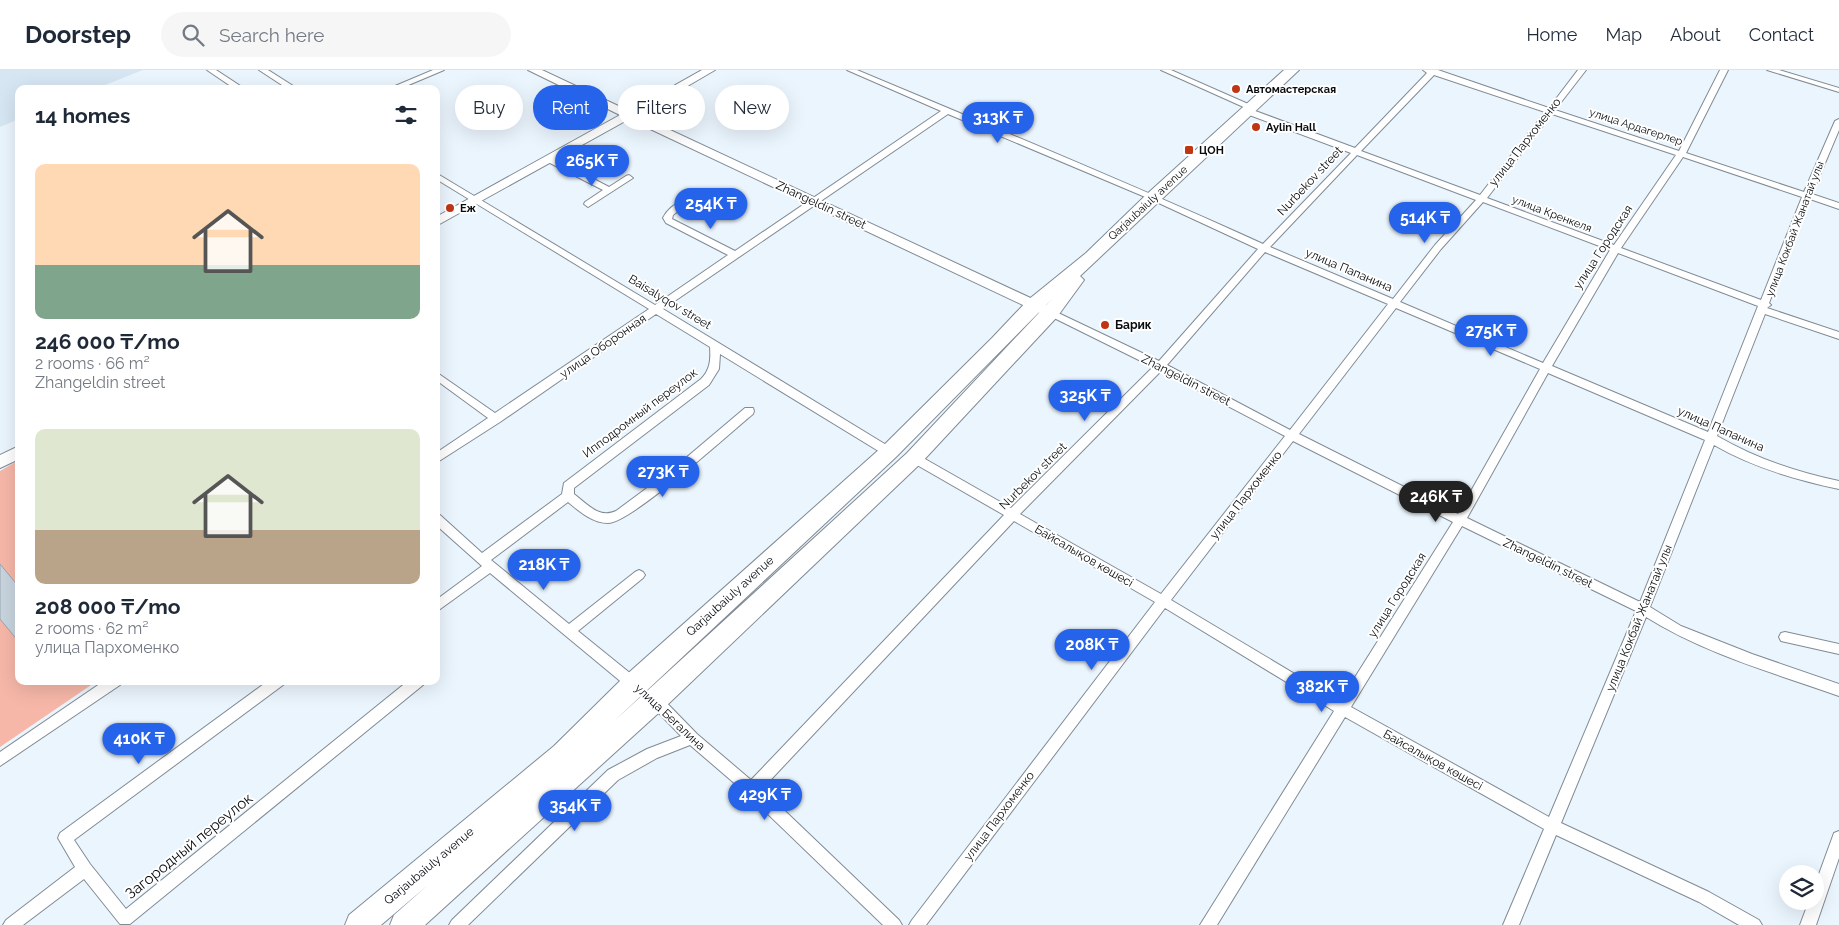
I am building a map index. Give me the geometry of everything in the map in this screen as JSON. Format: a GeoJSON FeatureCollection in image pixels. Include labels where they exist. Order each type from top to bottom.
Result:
{"type":"FeatureCollection","features":[{"type":"Feature","properties":{"kind":"highway","name":"Qarjaubaiuly avenue"},"geometry":{"type":"LineString","coordinates":[[407,924],[655,700],[914,458],[1043,308],[1092,256],[1153,197],[1292,70]]}},
{"type":"Feature","properties":{"kind":"highway","name":"Qarjaubaiuly avenue"},"geometry":{"type":"LineString","coordinates":[[359,925],[563,754],[634,684],[889,452],[999,343],[1043,308]]}},
{"type":"Feature","properties":{"kind":"street"},"geometry":{"type":"LineString","coordinates":[[211,70],[235,85]]}},
{"type":"Feature","properties":{"kind":"street"},"geometry":{"type":"LineString","coordinates":[[263,70],[287,85]]}},
{"type":"Feature","properties":{"kind":"street"},"geometry":{"type":"LineString","coordinates":[[402,85],[440,70]]}},
{"type":"Feature","properties":{"kind":"street","name":"Zhangeldin street"},"geometry":{"type":"LineString","coordinates":[[533,70],[618,109]]}},
{"type":"Feature","properties":{"kind":"street"},"geometry":{"type":"LineString","coordinates":[[683,85],[710,70]]}},
{"type":"Feature","properties":{"kind":"street","name":"улица Папанина"},"geometry":{"type":"LineString","coordinates":[[851,70],[1153,197],[1264,248],[1711,438],[1730,449],[1793,472],[1839,485]]}},
{"type":"Feature","properties":{"kind":"street","name":"улица Кренкеля"},"geometry":{"type":"LineString","coordinates":[[1165,70],[1249,109],[1354,152],[1764,307]]}},
{"type":"Feature","properties":{"kind":"street","name":"улица Пархоменко"},"geometry":{"type":"LineString","coordinates":[[917,925],[1163,601],[1438,247],[1481,199],[1582,70]]}},
{"type":"Feature","properties":{"kind":"street","name":"улица Городская"},"geometry":{"type":"LineString","coordinates":[[1208,925],[1460,520],[1546,367],[1616,250],[1682,153],[1724,70]]}},
{"type":"Feature","properties":{"kind":"street"},"geometry":{"type":"LineString","coordinates":[[1771,70],[1839,90]]}},
{"type":"Feature","properties":{"kind":"street","name":"улица Ардагерлер"},"geometry":{"type":"LineString","coordinates":[[1431,71],[1839,206]]}},
{"type":"Feature","properties":{"kind":"street","name":"Nurbekov street"},"geometry":{"type":"LineString","coordinates":[[752,789],[1012,515],[1160,366],[1264,248],[1431,71]]}},
{"type":"Feature","properties":{"kind":"street","name":"улица Оборонная"},"geometry":{"type":"LineString","coordinates":[[440,456],[948,110]]}},
{"type":"Feature","properties":{"kind":"street"},"geometry":{"type":"LineString","coordinates":[[440,220],[618,121]]}},
{"type":"Feature","properties":{"kind":"street","name":"улица Кокбай Жанатай улы"},"geometry":{"type":"LineString","coordinates":[[1511,925],[1643,609],[1807,195],[1839,121]]}},
{"type":"Feature","properties":{"kind":"street","name":"Zhangeldin street"},"geometry":{"type":"LineString","coordinates":[[661,130],[1043,308],[1460,520],[1643,609],[1677,630],[1701,641],[1839,690]]}},
{"type":"Feature","properties":{"kind":"street"},"geometry":{"type":"LineString","coordinates":[[549,159],[609,190]]}},
{"type":"Feature","properties":{"kind":"street","name":"Baisalyqov street"},"geometry":{"type":"LineString","coordinates":[[440,177],[889,452]]}},
{"type":"Feature","properties":{"kind":"street"},"geometry":{"type":"LineString","coordinates":[[588,204],[629,178]]}},
{"type":"Feature","properties":{"kind":"street"},"geometry":{"type":"LineString","coordinates":[[683,204],[670,213],[667,218],[668,221],[735,255]]}},
{"type":"Feature","properties":{"kind":"street","name":"улица Кокбай Жанатай улы"},"geometry":{"type":"LineString","coordinates":[[1764,307],[1835,334]]}},
{"type":"Feature","properties":{"kind":"street","name":"Ипподромный переулок"},"geometry":{"type":"LineString","coordinates":[[440,603],[568,496],[568,486],[713,375],[716,366],[715,344]]}},
{"type":"Feature","properties":{"kind":"street"},"geometry":{"type":"LineString","coordinates":[[440,378],[496,419]]}},
{"type":"Feature","properties":{"kind":"street"},"geometry":{"type":"LineString","coordinates":[[568,496],[599,518],[612,519],[690,461],[749,411]]}},
{"type":"Feature","properties":{"kind":"street"},"geometry":{"type":"LineString","coordinates":[[0,462],[15,454]]}},
{"type":"Feature","properties":{"kind":"street","name":"Байсалықов көшесі"},"geometry":{"type":"LineString","coordinates":[[914,458],[1163,601],[1342,709],[1552,826],[1704,897],[1754,925]]}},
{"type":"Feature","properties":{"kind":"street","name":"улица Бегалина"},"geometry":{"type":"LineString","coordinates":[[440,522],[486,563],[655,700],[692,738],[752,789],[894,925]]}},
{"type":"Feature","properties":{"kind":"street"},"geometry":{"type":"LineString","coordinates":[[571,630],[639,575]]}},
{"type":"Feature","properties":{"kind":"street"},"geometry":{"type":"LineString","coordinates":[[1784,637],[1839,649]]}},
{"type":"Feature","properties":{"kind":"street"},"geometry":{"type":"LineString","coordinates":[[0,760],[109,685]]}},
{"type":"Feature","properties":{"kind":"street","name":"Загородный переулок"},"geometry":{"type":"LineString","coordinates":[[273,685],[64,838],[125,919],[413,685]]}},
{"type":"Feature","properties":{"kind":"street"},"geometry":{"type":"LineString","coordinates":[[457,925],[613,775],[652,753],[692,738]]}},
{"type":"Feature","properties":{"kind":"street"},"geometry":{"type":"LineString","coordinates":[[1808,925],[1839,838]]}},
{"type":"Feature","properties":{"kind":"street"},"geometry":{"type":"LineString","coordinates":[[11,925],[86,869]]}},
{"type":"Feature","properties":{"kind":"shaded area"},"geometry":{"type":"Polygon","coordinates":[[[0,70],[143,70],[105,85],[15,85],[15,121],[0,127],[0,70]]]}},
{"type":"Feature","properties":{"kind":"shaded area"},"geometry":{"type":"Polygon","coordinates":[[[15,462],[15,685],[91,685],[0,747],[0,471],[15,462]]]}},
{"type":"Feature","properties":{"kind":"building"},"geometry":{"type":"Polygon","coordinates":[[[0,564],[15,582],[15,637],[0,619],[0,564]]]}},
{"type":"Feature","properties":{"kind":"place","name":"Автомастерская"},"geometry":{"type":"Point","coordinates":[1236,89]}},
{"type":"Feature","properties":{"kind":"place","name":"Aylin Hall"},"geometry":{"type":"Point","coordinates":[1256,127]}},
{"type":"Feature","properties":{"kind":"place","name":"ЦОН"},"geometry":{"type":"Point","coordinates":[1189,150]}},
{"type":"Feature","properties":{"kind":"place","name":"Еж"},"geometry":{"type":"Point","coordinates":[450,208]}},
{"type":"Feature","properties":{"kind":"place","name":"Барик"},"geometry":{"type":"Point","coordinates":[1105,325]}}]}
